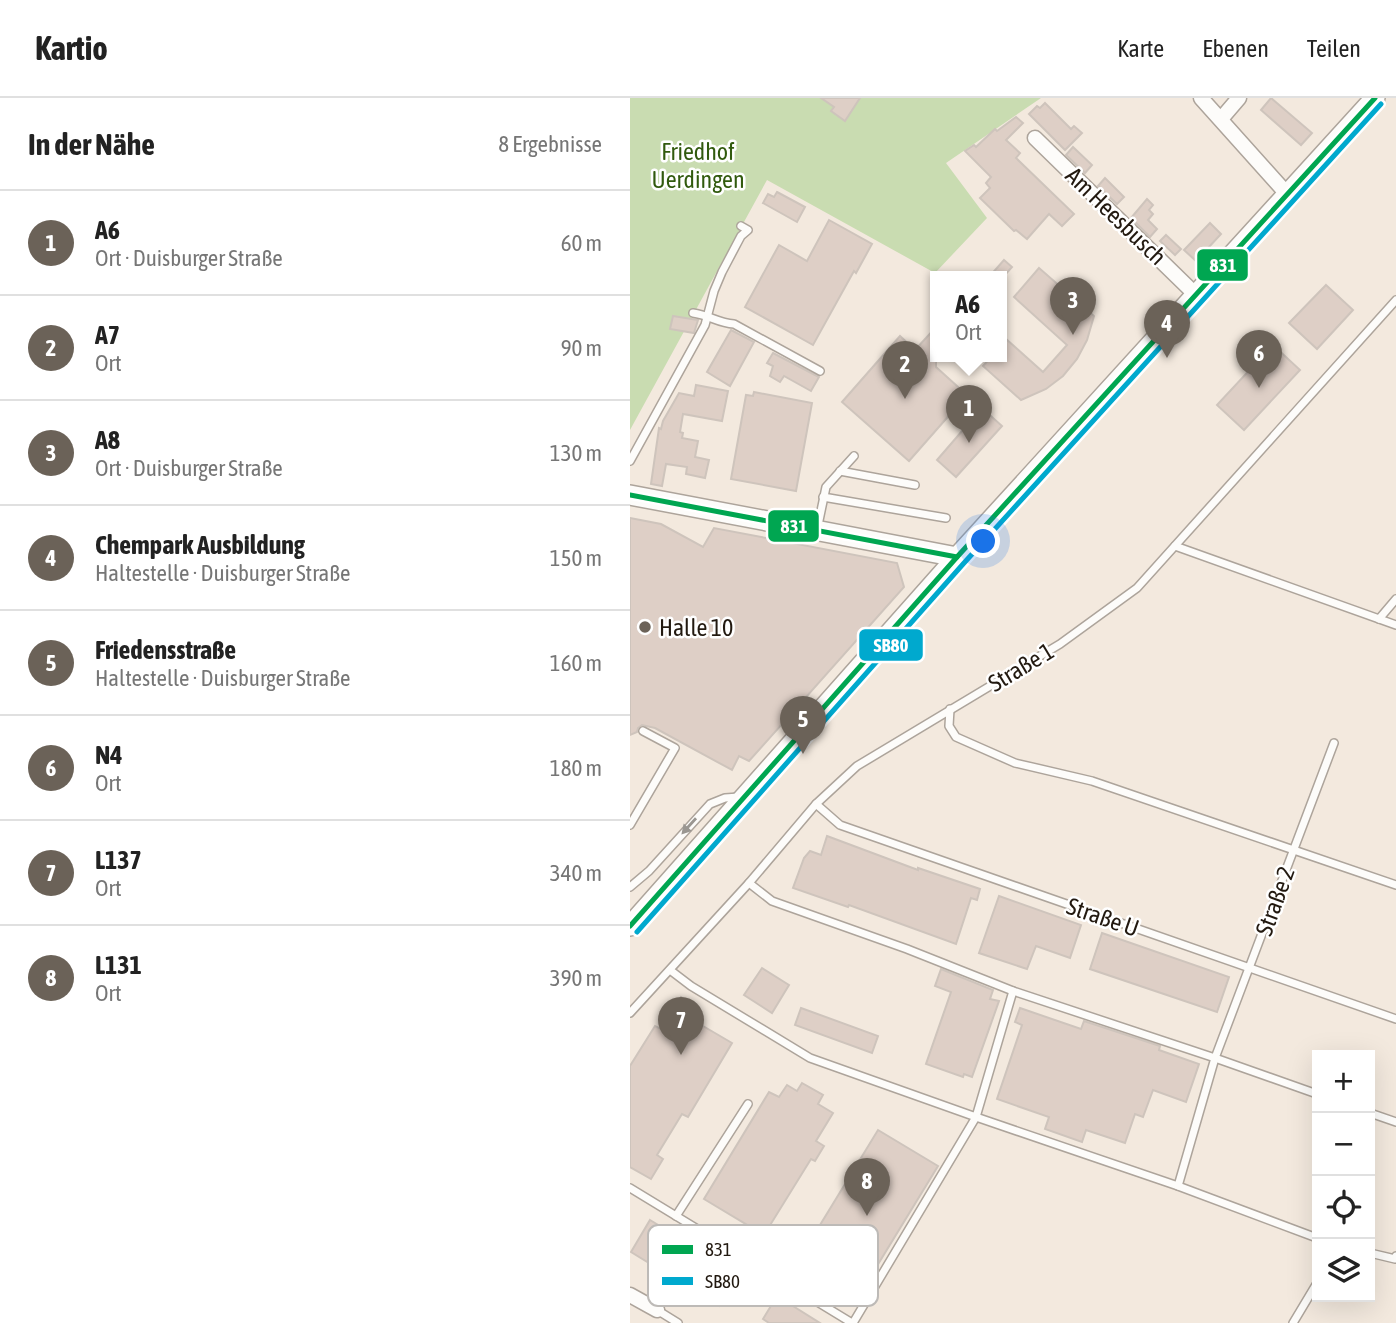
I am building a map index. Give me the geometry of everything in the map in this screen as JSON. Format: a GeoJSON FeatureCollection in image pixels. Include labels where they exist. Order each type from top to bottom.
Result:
{"type":"FeatureCollection","features":[{"type":"Feature","properties":{"kind":"main road"},"geometry":{"type":"LineString","coordinates":[[630,926],[957,557],[1375,98]]}},
{"type":"Feature","properties":{"kind":"main road"},"geometry":{"type":"LineString","coordinates":[[630,495],[957,557]]}},
{"type":"Feature","properties":{"kind":"street"},"geometry":{"type":"LineString","coordinates":[[1202,98],[1287,194]]}},
{"type":"Feature","properties":{"kind":"street"},"geometry":{"type":"LineString","coordinates":[[1221,119],[1240,98]]}},
{"type":"Feature","properties":{"kind":"street","name":"Am Heesbusch"},"geometry":{"type":"LineString","coordinates":[[1035,138],[1196,295]]}},
{"type":"Feature","properties":{"kind":"street"},"geometry":{"type":"LineString","coordinates":[[630,1295],[661,1316]]}},
{"type":"Feature","properties":{"kind":"lane"},"geometry":{"type":"LineString","coordinates":[[630,461],[709,315],[714,291],[722,272],[741,236],[748,230],[741,226]]}},
{"type":"Feature","properties":{"kind":"lane","name":"Straße 1"},"geometry":{"type":"LineString","coordinates":[[630,1013],[816,804],[857,766],[1060,644],[1137,587],[1396,300]]}},
{"type":"Feature","properties":{"kind":"lane"},"geometry":{"type":"LineString","coordinates":[[693,313],[709,315],[720,323],[734,324],[820,371]]}},
{"type":"Feature","properties":{"kind":"lane"},"geometry":{"type":"LineString","coordinates":[[817,530],[826,486],[854,456]]}},
{"type":"Feature","properties":{"kind":"lane"},"geometry":{"type":"LineString","coordinates":[[840,471],[915,485]]}},
{"type":"Feature","properties":{"kind":"lane"},"geometry":{"type":"LineString","coordinates":[[823,497],[946,518]]}},
{"type":"Feature","properties":{"kind":"lane"},"geometry":{"type":"LineString","coordinates":[[1175,546],[1396,625]]}},
{"type":"Feature","properties":{"kind":"lane"},"geometry":{"type":"LineString","coordinates":[[1379,619],[1396,599]]}},
{"type":"Feature","properties":{"kind":"lane"},"geometry":{"type":"LineString","coordinates":[[950,709],[949,726],[956,737],[1016,763],[1092,781],[1396,885]]}},
{"type":"Feature","properties":{"kind":"lane"},"geometry":{"type":"LineString","coordinates":[[630,825],[675,748],[643,731]]}},
{"type":"Feature","properties":{"kind":"lane","name":"Straße 2"},"geometry":{"type":"LineString","coordinates":[[1178,1186],[1215,1058],[1334,743]]}},
{"type":"Feature","properties":{"kind":"lane"},"geometry":{"type":"LineString","coordinates":[[630,887],[649,871],[710,804],[725,798],[746,796]]}},
{"type":"Feature","properties":{"kind":"lane","name":"Straße U"},"geometry":{"type":"LineString","coordinates":[[816,804],[840,825],[1396,1018]]}},
{"type":"Feature","properties":{"kind":"lane"},"geometry":{"type":"LineString","coordinates":[[748,883],[772,901],[907,949],[1013,991],[1312,1092]]}},
{"type":"Feature","properties":{"kind":"lane"},"geometry":{"type":"LineString","coordinates":[[670,970],[691,986],[810,1058],[1178,1186],[1312,1236]]}},
{"type":"Feature","properties":{"kind":"lane"},"geometry":{"type":"LineString","coordinates":[[878,1281],[976,1116],[1013,991]]}},
{"type":"Feature","properties":{"kind":"lane"},"geometry":{"type":"LineString","coordinates":[[676,1216],[748,1104]]}},
{"type":"Feature","properties":{"kind":"lane"},"geometry":{"type":"LineString","coordinates":[[1375,1115],[1396,1122]]}},
{"type":"Feature","properties":{"kind":"lane"},"geometry":{"type":"LineString","coordinates":[[630,1188],[691,1225]]}},
{"type":"Feature","properties":{"kind":"lane"},"geometry":{"type":"LineString","coordinates":[[1375,1254],[1395,1258]]}},
{"type":"Feature","properties":{"kind":"lane"},"geometry":{"type":"LineString","coordinates":[[1293,1323],[1312,1291]]}},
{"type":"Feature","properties":{"kind":"lane"},"geometry":{"type":"LineString","coordinates":[[825,1306],[853,1323],[863,1306]]}},
{"type":"Feature","properties":{"kind":"lane"},"geometry":{"type":"LineString","coordinates":[[661,1316],[678,1323]]}},
{"type":"Feature","properties":{"kind":"green space","name":"Friedhof Uerdingen"},"geometry":{"type":"Polygon","coordinates":[[[630,98],[1041,98],[946,163],[987,218],[937,271],[931,271],[767,180],[630,430],[630,98]]]}},
{"type":"Feature","properties":{"kind":"building"},"geometry":{"type":"Polygon","coordinates":[[[821,98],[860,98],[845,121],[831,111],[834,107],[821,98]]]}},
{"type":"Feature","properties":{"kind":"building"},"geometry":{"type":"Polygon","coordinates":[[[1271,98],[1312,133],[1301,145],[1261,110],[1271,98]]]}},
{"type":"Feature","properties":{"kind":"building"},"geometry":{"type":"Polygon","coordinates":[[[1045,103],[1071,129],[1074,126],[1082,133],[1065,150],[1029,114],[1045,103]]]}},
{"type":"Feature","properties":{"kind":"building"},"geometry":{"type":"Polygon","coordinates":[[[1016,117],[1023,123],[1006,140],[1020,153],[1016,158],[1074,214],[1062,226],[1049,214],[1027,239],[1014,231],[980,198],[990,188],[986,183],[991,177],[965,151],[974,145],[976,147],[995,129],[997,131],[1016,117]]]}},
{"type":"Feature","properties":{"kind":"building"},"geometry":{"type":"Polygon","coordinates":[[[1073,147],[1092,165],[1085,173],[1066,155],[1073,147]]]}},
{"type":"Feature","properties":{"kind":"building"},"geometry":{"type":"Polygon","coordinates":[[[1105,178],[1124,197],[1117,204],[1098,186],[1105,178]]]}},
{"type":"Feature","properties":{"kind":"building"},"geometry":{"type":"Polygon","coordinates":[[[777,192],[805,207],[797,222],[763,203],[768,194],[774,197],[777,192]]]}},
{"type":"Feature","properties":{"kind":"building"},"geometry":{"type":"Polygon","coordinates":[[[1147,199],[1153,205],[1149,210],[1153,214],[1148,220],[1157,229],[1150,237],[1131,218],[1147,199]]]}},
{"type":"Feature","properties":{"kind":"building"},"geometry":{"type":"Polygon","coordinates":[[[829,220],[872,244],[813,345],[745,307],[779,245],[807,261],[829,220]]]}},
{"type":"Feature","properties":{"kind":"building"},"geometry":{"type":"Polygon","coordinates":[[[1210,223],[1221,234],[1196,261],[1184,250],[1210,223]]]}},
{"type":"Feature","properties":{"kind":"building"},"geometry":{"type":"Polygon","coordinates":[[[1166,235],[1181,249],[1175,255],[1160,241],[1166,235]]]}},
{"type":"Feature","properties":{"kind":"building"},"geometry":{"type":"Polygon","coordinates":[[[1004,260],[1012,267],[1007,273],[994,271],[1004,260]]]}},
{"type":"Feature","properties":{"kind":"building"},"geometry":{"type":"Polygon","coordinates":[[[1039,268],[1094,316],[1087,340],[1077,359],[1063,376],[1046,389],[1021,400],[983,366],[987,362],[1007,362],[1007,340],[1043,372],[1067,345],[1014,297],[1039,268]]]}},
{"type":"Feature","properties":{"kind":"building"},"geometry":{"type":"Polygon","coordinates":[[[1326,285],[1353,310],[1317,349],[1289,323],[1326,285]]]}},
{"type":"Feature","properties":{"kind":"building"},"geometry":{"type":"Polygon","coordinates":[[[673,316],[698,320],[694,333],[670,329],[673,316]]]}},
{"type":"Feature","properties":{"kind":"building"},"geometry":{"type":"Polygon","coordinates":[[[731,330],[754,342],[730,386],[707,372],[731,330]]]}},
{"type":"Feature","properties":{"kind":"building"},"geometry":{"type":"Polygon","coordinates":[[[930,334],[930,362],[936,362],[936,367],[967,395],[909,461],[842,402],[900,336],[915,350],[930,334]]]}},
{"type":"Feature","properties":{"kind":"building"},"geometry":{"type":"Polygon","coordinates":[[[1273,345],[1300,370],[1244,430],[1217,405],[1273,345]]]}},
{"type":"Feature","properties":{"kind":"building"},"geometry":{"type":"Polygon","coordinates":[[[773,353],[819,377],[811,391],[784,376],[780,382],[770,376],[773,366],[767,363],[773,353]]]}},
{"type":"Feature","properties":{"kind":"building"},"geometry":{"type":"Polygon","coordinates":[[[696,385],[728,391],[722,421],[683,414],[680,432],[683,433],[682,438],[698,441],[695,457],[709,460],[705,478],[686,474],[687,467],[666,464],[662,486],[651,484],[659,428],[661,429],[679,393],[694,396],[696,385]]]}},
{"type":"Feature","properties":{"kind":"building"},"geometry":{"type":"Polygon","coordinates":[[[754,392],[812,403],[796,491],[731,479],[746,395],[753,396],[754,392]]]}},
{"type":"Feature","properties":{"kind":"building"},"geometry":{"type":"Polygon","coordinates":[[[982,408],[1002,426],[956,477],[937,460],[982,408]]]}},
{"type":"Feature","properties":{"kind":"building"},"geometry":{"type":"Polygon","coordinates":[[[630,518],[661,524],[703,547],[714,528],[897,563],[904,587],[749,761],[739,756],[732,770],[655,728],[642,725],[637,732],[630,735],[630,518]]]}},
{"type":"Feature","properties":{"kind":"building"},"geometry":{"type":"Polygon","coordinates":[[[827,836],[918,870],[980,889],[977,900],[971,898],[956,944],[849,905],[848,907],[793,888],[804,858],[810,851],[821,855],[827,836]]]}},
{"type":"Feature","properties":{"kind":"building"},"geometry":{"type":"Polygon","coordinates":[[[999,896],[1081,925],[1070,958],[1036,946],[1027,969],[979,953],[999,896]]]}},
{"type":"Feature","properties":{"kind":"building"},"geometry":{"type":"Polygon","coordinates":[[[1102,933],[1229,977],[1217,1012],[1090,969],[1102,933]]]}},
{"type":"Feature","properties":{"kind":"building"},"geometry":{"type":"Polygon","coordinates":[[[762,968],[789,985],[772,1013],[744,995],[762,968]]]}},
{"type":"Feature","properties":{"kind":"building"},"geometry":{"type":"Polygon","coordinates":[[[941,969],[993,990],[990,999],[999,1001],[972,1077],[964,1074],[963,1077],[926,1064],[951,992],[935,986],[941,969]]]}},
{"type":"Feature","properties":{"kind":"building"},"geometry":{"type":"Polygon","coordinates":[[[681,997],[698,1007],[691,1019],[732,1043],[688,1117],[682,1114],[657,1155],[663,1159],[651,1179],[630,1167],[630,1066],[655,1026],[661,1029],[681,997]]]}},
{"type":"Feature","properties":{"kind":"building"},"geometry":{"type":"Polygon","coordinates":[[[801,1008],[878,1036],[872,1053],[795,1025],[801,1008]]]}},
{"type":"Feature","properties":{"kind":"building"},"geometry":{"type":"Polygon","coordinates":[[[1020,1008],[1081,1029],[1084,1021],[1160,1046],[1159,1050],[1199,1064],[1186,1102],[1153,1090],[1143,1117],[1135,1114],[1125,1143],[1086,1130],[1082,1142],[1045,1129],[1049,1117],[997,1099],[1022,1025],[1015,1022],[1020,1008]]]}},
{"type":"Feature","properties":{"kind":"building"},"geometry":{"type":"Polygon","coordinates":[[[802,1083],[823,1095],[818,1104],[833,1113],[816,1141],[824,1146],[815,1161],[811,1159],[770,1225],[747,1225],[704,1199],[769,1092],[779,1097],[787,1085],[797,1091],[802,1083]]]}},
{"type":"Feature","properties":{"kind":"building"},"geometry":{"type":"Polygon","coordinates":[[[878,1130],[938,1166],[878,1264],[878,1225],[820,1225],[878,1130]]]}},
{"type":"Feature","properties":{"kind":"building"},"geometry":{"type":"Polygon","coordinates":[[[650,1220],[658,1225],[648,1225],[648,1262],[631,1252],[650,1220]]]}},
{"type":"Feature","properties":{"kind":"building"},"geometry":{"type":"Polygon","coordinates":[[[771,1306],[793,1306],[820,1323],[769,1323],[763,1319],[771,1306]]]}},
{"type":"Feature","properties":{"kind":"transit line","name":"831"},"geometry":{"type":"LineString","coordinates":[[630,926],[957,557],[1375,98]]}},
{"type":"Feature","properties":{"kind":"transit line","name":"SB80"},"geometry":{"type":"LineString","coordinates":[[637,932],[964,563],[1381,104]]}},
{"type":"Feature","properties":{"kind":"transit line","name":"831"},"geometry":{"type":"LineString","coordinates":[[630,495],[957,557]]}},
{"type":"Feature","properties":{"kind":"place","name":"A8"},"geometry":{"type":"Point","coordinates":[1073,335]}},
{"type":"Feature","properties":{"kind":"place","name":"Chempark Ausbildung"},"geometry":{"type":"Point","coordinates":[1167,358]}},
{"type":"Feature","properties":{"kind":"place","name":"N4"},"geometry":{"type":"Point","coordinates":[1259,388]}},
{"type":"Feature","properties":{"kind":"place","name":"A7"},"geometry":{"type":"Point","coordinates":[905,399]}},
{"type":"Feature","properties":{"kind":"place","name":"A6"},"geometry":{"type":"Point","coordinates":[969,443]}},
{"type":"Feature","properties":{"kind":"place","name":"Halle 10"},"geometry":{"type":"Point","coordinates":[645,627]}},
{"type":"Feature","properties":{"kind":"place","name":"Friedensstraße"},"geometry":{"type":"Point","coordinates":[803,754]}},
{"type":"Feature","properties":{"kind":"place","name":"L137"},"geometry":{"type":"Point","coordinates":[681,1055]}},
{"type":"Feature","properties":{"kind":"place","name":"L131"},"geometry":{"type":"Point","coordinates":[867,1216]}}]}
